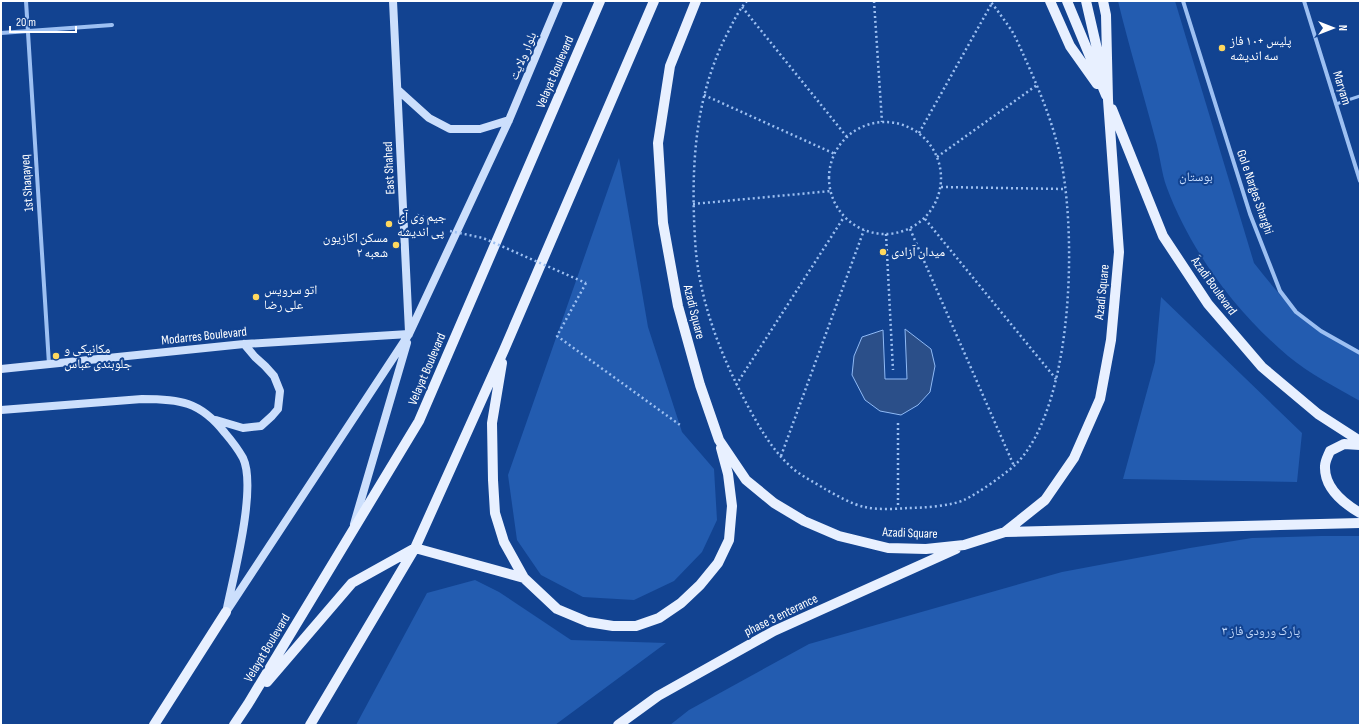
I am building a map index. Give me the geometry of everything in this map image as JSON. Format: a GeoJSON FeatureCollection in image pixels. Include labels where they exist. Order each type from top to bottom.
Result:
{"type":"FeatureCollection","features":[{"type":"Feature","properties":{"kind":"main road","name":"East Shahed"},"geometry":{"type":"LineString","coordinates":[[394,1],[409,334]]}},
{"type":"Feature","properties":{"kind":"main road","name":"بلوار ولایت"},"geometry":{"type":"LineString","coordinates":[[409,334],[509,120],[559,1]]}},
{"type":"Feature","properties":{"kind":"main road","name":"Velayat Boulevard"},"geometry":{"type":"LineString","coordinates":[[234,725],[419,421],[600,1]]}},
{"type":"Feature","properties":{"kind":"main road"},"geometry":{"type":"LineString","coordinates":[[310,725],[415,548],[504,350],[654,1]]}},
{"type":"Feature","properties":{"kind":"main road","name":"Azadi Square"},"geometry":{"type":"LineString","coordinates":[[696,1],[670,66],[658,143],[663,223],[678,306],[700,385],[720,440],[746,480],[774,503],[804,521],[839,536],[888,548],[926,549],[964,545],[1004,532],[1046,500],[1074,458],[1100,399],[1111,340],[1119,252],[1108,100]]}},
{"type":"Feature","properties":{"kind":"main road"},"geometry":{"type":"LineString","coordinates":[[1050,1],[1070,46],[1108,100]]}},
{"type":"Feature","properties":{"kind":"main road"},"geometry":{"type":"LineString","coordinates":[[1067,1],[1108,100]]}},
{"type":"Feature","properties":{"kind":"main road"},"geometry":{"type":"LineString","coordinates":[[1086,1],[1108,100]]}},
{"type":"Feature","properties":{"kind":"main road"},"geometry":{"type":"LineString","coordinates":[[1103,1],[1106,15],[1108,100]]}},
{"type":"Feature","properties":{"kind":"main road"},"geometry":{"type":"LineString","coordinates":[[398,90],[429,118],[450,129],[480,129],[509,120]]}},
{"type":"Feature","properties":{"kind":"main road","name":"َAzadi Boulevard"},"geometry":{"type":"LineString","coordinates":[[1108,100],[1163,236],[1208,304],[1262,367],[1318,414],[1360,441]]}},
{"type":"Feature","properties":{"kind":"main road"},"geometry":{"type":"LineString","coordinates":[[351,533],[409,334]]}},
{"type":"Feature","properties":{"kind":"main road"},"geometry":{"type":"LineString","coordinates":[[154,725],[226,612],[409,334]]}},
{"type":"Feature","properties":{"kind":"main road","name":"Modarres Boulevard"},"geometry":{"type":"LineString","coordinates":[[1,369],[244,344],[409,334]]}},
{"type":"Feature","properties":{"kind":"main road"},"geometry":{"type":"LineString","coordinates":[[215,420],[243,428],[261,426],[278,408],[280,391],[274,376],[244,344]]}},
{"type":"Feature","properties":{"kind":"main road"},"geometry":{"type":"LineString","coordinates":[[504,350],[492,423],[495,513],[504,542],[524,578],[557,609],[588,622],[613,626],[636,626],[659,618],[681,603],[700,585],[718,563],[729,540],[732,506],[728,474],[720,440]]}},
{"type":"Feature","properties":{"kind":"main road"},"geometry":{"type":"LineString","coordinates":[[1,410],[164,399],[183,402],[201,410],[215,420],[243,458],[248,480],[242,533],[226,612]]}},
{"type":"Feature","properties":{"kind":"main road"},"geometry":{"type":"LineString","coordinates":[[1360,445],[1344,444],[1330,451],[1325,465],[1326,479],[1334,493],[1347,506],[1360,513]]}},
{"type":"Feature","properties":{"kind":"main road"},"geometry":{"type":"LineString","coordinates":[[1004,532],[1360,523]]}},
{"type":"Feature","properties":{"kind":"main road","name":"phase 3 enterance"},"geometry":{"type":"LineString","coordinates":[[618,725],[658,696],[774,631],[964,545]]}},
{"type":"Feature","properties":{"kind":"main road"},"geometry":{"type":"LineString","coordinates":[[248,704],[352,583],[415,548],[524,578]]}},
{"type":"Feature","properties":{"kind":"street","name":"1st Shaqayeq"},"geometry":{"type":"LineString","coordinates":[[26,1],[49,364]]}},
{"type":"Feature","properties":{"kind":"street","name":"Gol e Narges Sharghi"},"geometry":{"type":"LineString","coordinates":[[1183,1],[1250,214],[1280,291],[1296,312],[1321,331],[1360,353]]}},
{"type":"Feature","properties":{"kind":"street","name":"Maryam"},"geometry":{"type":"LineString","coordinates":[[1304,1],[1360,181]]}},
{"type":"Feature","properties":{"kind":"street"},"geometry":{"type":"LineString","coordinates":[[1,33],[112,26]]}},
{"type":"Feature","properties":{"kind":"lane"},"geometry":{"type":"LineString","coordinates":[[1336,104],[1360,96]]}},
{"type":"Feature","properties":{"kind":"path"},"geometry":{"type":"LineString","coordinates":[[747,1],[737,13],[717,54],[704,95],[695,147],[693,204],[697,267],[717,340],[736,385],[760,429],[792,468],[833,494],[862,507],[926,508],[962,502],[1014,466],[1026,452],[1036,435],[1056,379],[1062,352],[1068,287],[1069,240],[1065,189],[1059,149],[1049,116],[1037,85],[1013,34],[991,2],[919,133]]}},
{"type":"Feature","properties":{"kind":"path"},"geometry":{"type":"LineString","coordinates":[[874,1],[882,122]]}},
{"type":"Feature","properties":{"kind":"path"},"geometry":{"type":"LineString","coordinates":[[742,7],[847,137]]}},
{"type":"Feature","properties":{"kind":"path"},"geometry":{"type":"LineString","coordinates":[[937,157],[1037,85]]}},
{"type":"Feature","properties":{"kind":"path"},"geometry":{"type":"LineString","coordinates":[[704,95],[835,154]]}},
{"type":"Feature","properties":{"kind":"path"},"geometry":{"type":"LineString","coordinates":[[888,121],[907,126],[924,136],[935,152],[941,169],[941,187],[936,204],[925,219],[910,229],[893,234],[875,234],[858,228],[844,217],[834,202],[829,183],[830,164],[838,146],[852,132],[869,123],[882,122],[888,121]]}},
{"type":"Feature","properties":{"kind":"path"},"geometry":{"type":"LineString","coordinates":[[941,187],[1065,189]]}},
{"type":"Feature","properties":{"kind":"path"},"geometry":{"type":"LineString","coordinates":[[693,204],[831,191]]}},
{"type":"Feature","properties":{"kind":"path"},"geometry":{"type":"LineString","coordinates":[[403,211],[445,222]]}},
{"type":"Feature","properties":{"kind":"path"},"geometry":{"type":"LineString","coordinates":[[736,385],[844,217]]}},
{"type":"Feature","properties":{"kind":"path"},"geometry":{"type":"LineString","coordinates":[[925,219],[1056,379]]}},
{"type":"Feature","properties":{"kind":"path"},"geometry":{"type":"LineString","coordinates":[[910,229],[1014,466]]}},
{"type":"Feature","properties":{"kind":"path"},"geometry":{"type":"LineString","coordinates":[[781,456],[864,230]]}},
{"type":"Feature","properties":{"kind":"path"},"geometry":{"type":"LineString","coordinates":[[450,231],[483,238],[586,283],[557,336],[680,425]]}},
{"type":"Feature","properties":{"kind":"path"},"geometry":{"type":"LineString","coordinates":[[886,234],[893,370]]}},
{"type":"Feature","properties":{"kind":"path"},"geometry":{"type":"LineString","coordinates":[[898,423],[898,508]]}},
{"type":"Feature","properties":{"kind":"green space","name":"بوستان"},"geometry":{"type":"Polygon","coordinates":[[[1118,1],[1175,1],[1254,263],[1276,290],[1299,314],[1322,331],[1360,353],[1360,401],[1305,369],[1269,339],[1233,300],[1202,258],[1177,212],[1165,182],[1157,144],[1118,1]]]}},
{"type":"Feature","properties":{"kind":"green space"},"geometry":{"type":"Polygon","coordinates":[[[619,158],[648,327],[682,432],[714,469],[717,520],[702,552],[674,581],[634,600],[583,597],[541,575],[517,540],[508,475],[619,158]]]}},
{"type":"Feature","properties":{"kind":"green space"},"geometry":{"type":"Polygon","coordinates":[[[1161,297],[1302,433],[1297,482],[1123,479],[1155,362],[1161,297]]]}},
{"type":"Feature","properties":{"kind":"green space","name":"پارک ورودی فاز ۳"},"geometry":{"type":"Polygon","coordinates":[[[1360,536],[1360,725],[670,725],[689,710],[809,644],[1062,572],[1252,538],[1360,536]]]}},
{"type":"Feature","properties":{"kind":"green space"},"geometry":{"type":"Polygon","coordinates":[[[475,580],[499,592],[571,640],[666,643],[555,725],[356,725],[427,593],[475,580]]]}},
{"type":"Feature","properties":{"kind":"shaded area"},"geometry":{"type":"Polygon","coordinates":[[[905,329],[931,349],[935,366],[930,392],[918,405],[901,415],[880,411],[865,400],[852,375],[854,356],[862,337],[883,330],[885,379],[907,379],[905,329]]]}},
{"type":"Feature","properties":{"kind":"place","name":"پلیس +١٠ فاز سه اندیشه"},"geometry":{"type":"Point","coordinates":[1222,48]}},
{"type":"Feature","properties":{"kind":"place","name":"جیم وی آی پی اندیشه"},"geometry":{"type":"Point","coordinates":[389,224]}},
{"type":"Feature","properties":{"kind":"place","name":"مسکن اکازیون شعبه ۲"},"geometry":{"type":"Point","coordinates":[396,245]}},
{"type":"Feature","properties":{"kind":"place","name":"میدان آزادی"},"geometry":{"type":"Point","coordinates":[883,252]}},
{"type":"Feature","properties":{"kind":"place","name":"اتو سرویس علی رضا"},"geometry":{"type":"Point","coordinates":[256,297]}},
{"type":"Feature","properties":{"kind":"place","name":"مکانیکی و جلوبندی عباس"},"geometry":{"type":"Point","coordinates":[56,356]}}]}
